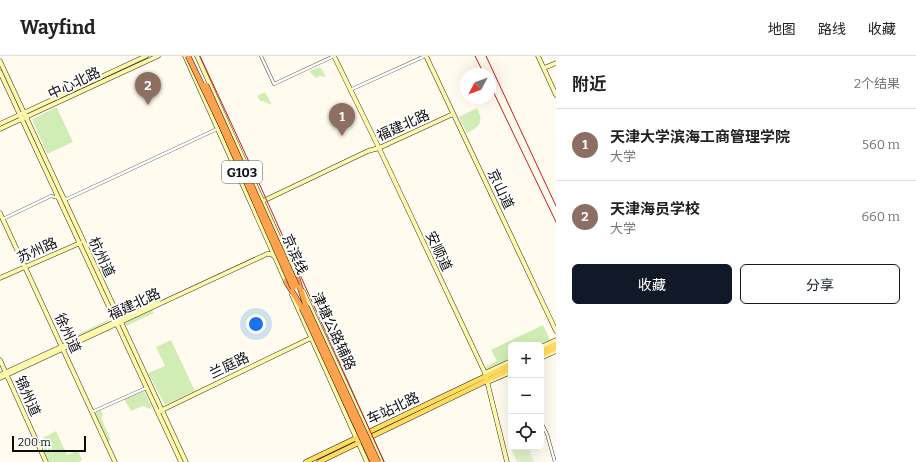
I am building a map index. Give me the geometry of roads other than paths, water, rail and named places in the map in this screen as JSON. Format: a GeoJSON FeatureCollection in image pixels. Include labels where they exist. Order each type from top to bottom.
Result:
{"type":"FeatureCollection","features":[{"type":"Feature","properties":{"kind":"highway","name":"京滨线"},"geometry":{"type":"LineString","coordinates":[[188,56],[295,287],[373,462]]}},
{"type":"Feature","properties":{"kind":"highway","name":"京滨线"},"geometry":{"type":"LineString","coordinates":[[192,56],[227,131],[295,287]]}},
{"type":"Feature","properties":{"kind":"highway","name":"G103"},"geometry":{"type":"LineString","coordinates":[[296,275],[304,307]]}},
{"type":"Feature","properties":{"kind":"highway"},"geometry":{"type":"LineString","coordinates":[[286,281],[304,307]]}},
{"type":"Feature","properties":{"kind":"highway","name":"京滨线"},"geometry":{"type":"LineString","coordinates":[[304,307],[378,462]]}},
{"type":"Feature","properties":{"kind":"main road"},"geometry":{"type":"LineString","coordinates":[[544,349],[556,344]]}},
{"type":"Feature","properties":{"kind":"main road"},"geometry":{"type":"LineString","coordinates":[[544,356],[556,350]]}},
{"type":"Feature","properties":{"kind":"main road"},"geometry":{"type":"LineString","coordinates":[[488,377],[508,366]]}},
{"type":"Feature","properties":{"kind":"main road"},"geometry":{"type":"LineString","coordinates":[[488,377],[508,372]]}},
{"type":"Feature","properties":{"kind":"main road","name":"车站北路"},"geometry":{"type":"LineString","coordinates":[[306,462],[488,377]]}},
{"type":"Feature","properties":{"kind":"main road","name":"车站北路"},"geometry":{"type":"LineString","coordinates":[[319,462],[371,438],[488,377]]}},
{"type":"Feature","properties":{"kind":"street","name":"中心北路"},"geometry":{"type":"LineString","coordinates":[[23,116],[146,56]]}},
{"type":"Feature","properties":{"kind":"street","name":"中心北路"},"geometry":{"type":"LineString","coordinates":[[23,116],[158,56]]}},
{"type":"Feature","properties":{"kind":"street","name":"津塘公路辅路"},"geometry":{"type":"LineString","coordinates":[[185,56],[367,462]]}},
{"type":"Feature","properties":{"kind":"street","name":"津塘公路辅路"},"geometry":{"type":"LineString","coordinates":[[197,56],[382,462]]}},
{"type":"Feature","properties":{"kind":"street"},"geometry":{"type":"LineString","coordinates":[[261,56],[274,84],[334,57],[340,56]]}},
{"type":"Feature","properties":{"kind":"street"},"geometry":{"type":"LineString","coordinates":[[350,90],[426,56]]}},
{"type":"Feature","properties":{"kind":"street","name":"京山道"},"geometry":{"type":"LineString","coordinates":[[426,56],[556,331]]}},
{"type":"Feature","properties":{"kind":"street"},"geometry":{"type":"LineString","coordinates":[[539,56],[556,95]]}},
{"type":"Feature","properties":{"kind":"street","name":"安顺道"},"geometry":{"type":"LineString","coordinates":[[334,57],[488,377],[507,462]]}},
{"type":"Feature","properties":{"kind":"street"},"geometry":{"type":"LineString","coordinates":[[0,61],[19,108],[15,120]]}},
{"type":"Feature","properties":{"kind":"street"},"geometry":{"type":"LineString","coordinates":[[545,69],[556,64]]}},
{"type":"Feature","properties":{"kind":"street"},"geometry":{"type":"LineString","coordinates":[[545,69],[556,89]]}},
{"type":"Feature","properties":{"kind":"street"},"geometry":{"type":"LineString","coordinates":[[0,72],[23,116],[0,129]]}},
{"type":"Feature","properties":{"kind":"street","name":"福建北路"},"geometry":{"type":"LineString","coordinates":[[253,206],[368,151],[379,148],[454,114]]}},
{"type":"Feature","properties":{"kind":"street","name":"杭州道"},"geometry":{"type":"LineString","coordinates":[[23,116],[58,197],[160,411],[186,462]]}},
{"type":"Feature","properties":{"kind":"street"},"geometry":{"type":"LineString","coordinates":[[0,124],[15,120],[26,124]]}},
{"type":"Feature","properties":{"kind":"street","name":"杭州道"},"geometry":{"type":"LineString","coordinates":[[26,124],[64,198],[81,243]]}},
{"type":"Feature","properties":{"kind":"street"},"geometry":{"type":"LineString","coordinates":[[3,219],[51,196],[67,199],[218,128]]}},
{"type":"Feature","properties":{"kind":"street","name":"徐州道"},"geometry":{"type":"LineString","coordinates":[[0,213],[115,462]]}},
{"type":"Feature","properties":{"kind":"street","name":"福建北路"},"geometry":{"type":"LineString","coordinates":[[0,378],[267,252],[269,242]]}},
{"type":"Feature","properties":{"kind":"street","name":"苏州路"},"geometry":{"type":"LineString","coordinates":[[0,278],[81,243]]}},
{"type":"Feature","properties":{"kind":"street","name":"福建北路"},"geometry":{"type":"LineString","coordinates":[[118,322],[267,254],[273,254],[276,258]]}},
{"type":"Feature","properties":{"kind":"street","name":"杭州道"},"geometry":{"type":"LineString","coordinates":[[118,322],[146,388],[160,411],[181,462]]}},
{"type":"Feature","properties":{"kind":"street","name":"兰庭路"},"geometry":{"type":"LineString","coordinates":[[160,411],[311,338]]}},
{"type":"Feature","properties":{"kind":"street"},"geometry":{"type":"LineString","coordinates":[[544,346],[556,340]]}},
{"type":"Feature","properties":{"kind":"street","name":"锦州道"},"geometry":{"type":"LineString","coordinates":[[0,360],[46,462]]}},
{"type":"Feature","properties":{"kind":"street"},"geometry":{"type":"LineString","coordinates":[[488,377],[508,363]]}},
{"type":"Feature","properties":{"kind":"street","name":"福建北路"},"geometry":{"type":"LineString","coordinates":[[0,375],[6,374]]}},
{"type":"Feature","properties":{"kind":"street"},"geometry":{"type":"LineString","coordinates":[[92,412],[146,388]]}},
{"type":"Feature","properties":{"kind":"street"},"geometry":{"type":"LineString","coordinates":[[544,428],[555,462]]}},
{"type":"Feature","properties":{"kind":"railway"},"geometry":{"type":"LineString","coordinates":[[200,56],[263,192],[384,462]]}},
{"type":"Feature","properties":{"kind":"railway"},"geometry":{"type":"LineString","coordinates":[[475,56],[481,68]]}},
{"type":"Feature","properties":{"kind":"railway"},"geometry":{"type":"LineString","coordinates":[[486,56],[556,206]]}},
{"type":"Feature","properties":{"kind":"railway"},"geometry":{"type":"LineString","coordinates":[[496,97],[556,222]]}},
{"type":"Feature","properties":{"kind":"place","name":"天津海员学校"},"geometry":{"type":"Point","coordinates":[148,105]}},
{"type":"Feature","properties":{"kind":"place","name":"天津大学滨海工商管理学院"},"geometry":{"type":"Point","coordinates":[342,136]}}]}
